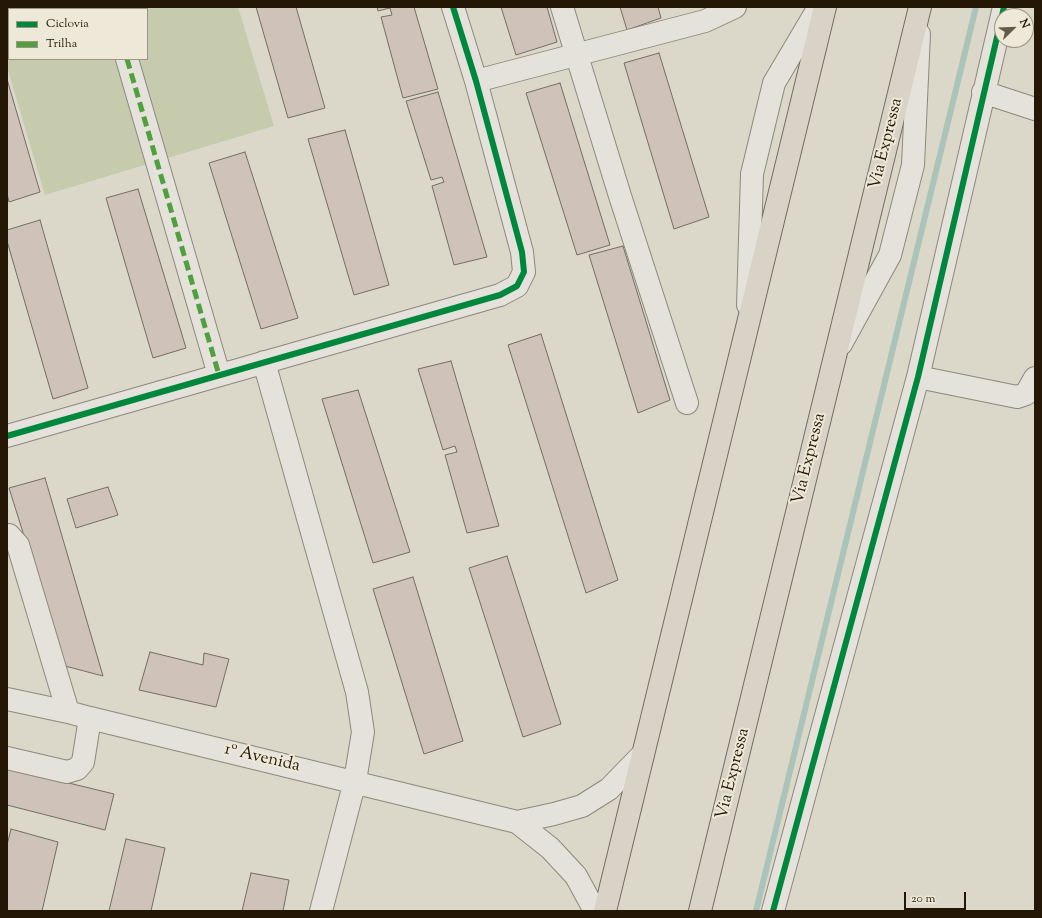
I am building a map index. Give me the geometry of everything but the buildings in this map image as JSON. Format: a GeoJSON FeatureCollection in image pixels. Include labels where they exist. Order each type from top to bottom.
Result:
{"type":"FeatureCollection","features":[{"type":"Feature","properties":{"kind":"main road"},"geometry":{"type":"LineString","coordinates":[[605,911],[825,7]]}},
{"type":"Feature","properties":{"kind":"main road","name":"Via Expressa"},"geometry":{"type":"LineString","coordinates":[[700,911],[920,7]]}},
{"type":"Feature","properties":{"kind":"street"},"geometry":{"type":"LineString","coordinates":[[7,436],[500,296],[517,286],[524,272],[522,252],[476,81],[453,7]]}},
{"type":"Feature","properties":{"kind":"street"},"geometry":{"type":"LineString","coordinates":[[562,7],[618,189],[687,404]]}},
{"type":"Feature","properties":{"kind":"street"},"geometry":{"type":"LineString","coordinates":[[476,81],[577,55],[702,14],[735,7]]}},
{"type":"Feature","properties":{"kind":"street"},"geometry":{"type":"LineString","coordinates":[[747,327],[752,174],[774,84],[819,7]]}},
{"type":"Feature","properties":{"kind":"street"},"geometry":{"type":"LineString","coordinates":[[836,354],[890,255],[913,165],[920,7]]}},
{"type":"Feature","properties":{"kind":"street"},"geometry":{"type":"LineString","coordinates":[[773,911],[918,377],[983,92],[1004,7]]}},
{"type":"Feature","properties":{"kind":"street"},"geometry":{"type":"LineString","coordinates":[[127,60],[219,375]]}},
{"type":"Feature","properties":{"kind":"street"},"geometry":{"type":"LineString","coordinates":[[983,92],[1035,109]]}},
{"type":"Feature","properties":{"kind":"street"},"geometry":{"type":"LineString","coordinates":[[264,362],[357,692],[363,732],[355,781],[321,911]]}},
{"type":"Feature","properties":{"kind":"street"},"geometry":{"type":"LineString","coordinates":[[918,377],[1017,397],[1026,394],[1035,378]]}},
{"type":"Feature","properties":{"kind":"street"},"geometry":{"type":"LineString","coordinates":[[7,535],[10,535],[18,545],[68,712]]}},
{"type":"Feature","properties":{"kind":"street","name":"1º Avenida"},"geometry":{"type":"LineString","coordinates":[[7,699],[68,712],[355,781],[517,822]]}},
{"type":"Feature","properties":{"kind":"street"},"geometry":{"type":"LineString","coordinates":[[7,758],[67,772],[77,769],[83,762],[90,718]]}},
{"type":"Feature","properties":{"kind":"street"},"geometry":{"type":"LineString","coordinates":[[517,822],[582,806],[609,789],[643,754]]}},
{"type":"Feature","properties":{"kind":"street"},"geometry":{"type":"LineString","coordinates":[[517,822],[550,848],[576,876],[595,911]]}},
{"type":"Feature","properties":{"kind":"green space"},"geometry":{"type":"Polygon","coordinates":[[[238,7],[274,126],[45,195],[7,67],[7,10],[8,60],[148,60],[148,8],[15,8],[238,7]]]}},
{"type":"Feature","properties":{"kind":"waterway"},"geometry":{"type":"LineString","coordinates":[[756,911],[976,7]]}},
{"type":"Feature","properties":{"kind":"marked path"},"geometry":{"type":"LineString","coordinates":[[127,60],[219,375]]}},
{"type":"Feature","properties":{"kind":"cycle path"},"geometry":{"type":"LineString","coordinates":[[7,436],[500,295],[517,286],[524,272],[522,252],[476,81],[453,7]]}},
{"type":"Feature","properties":{"kind":"cycle path"},"geometry":{"type":"LineString","coordinates":[[773,911],[918,377],[1004,7]]}}]}
